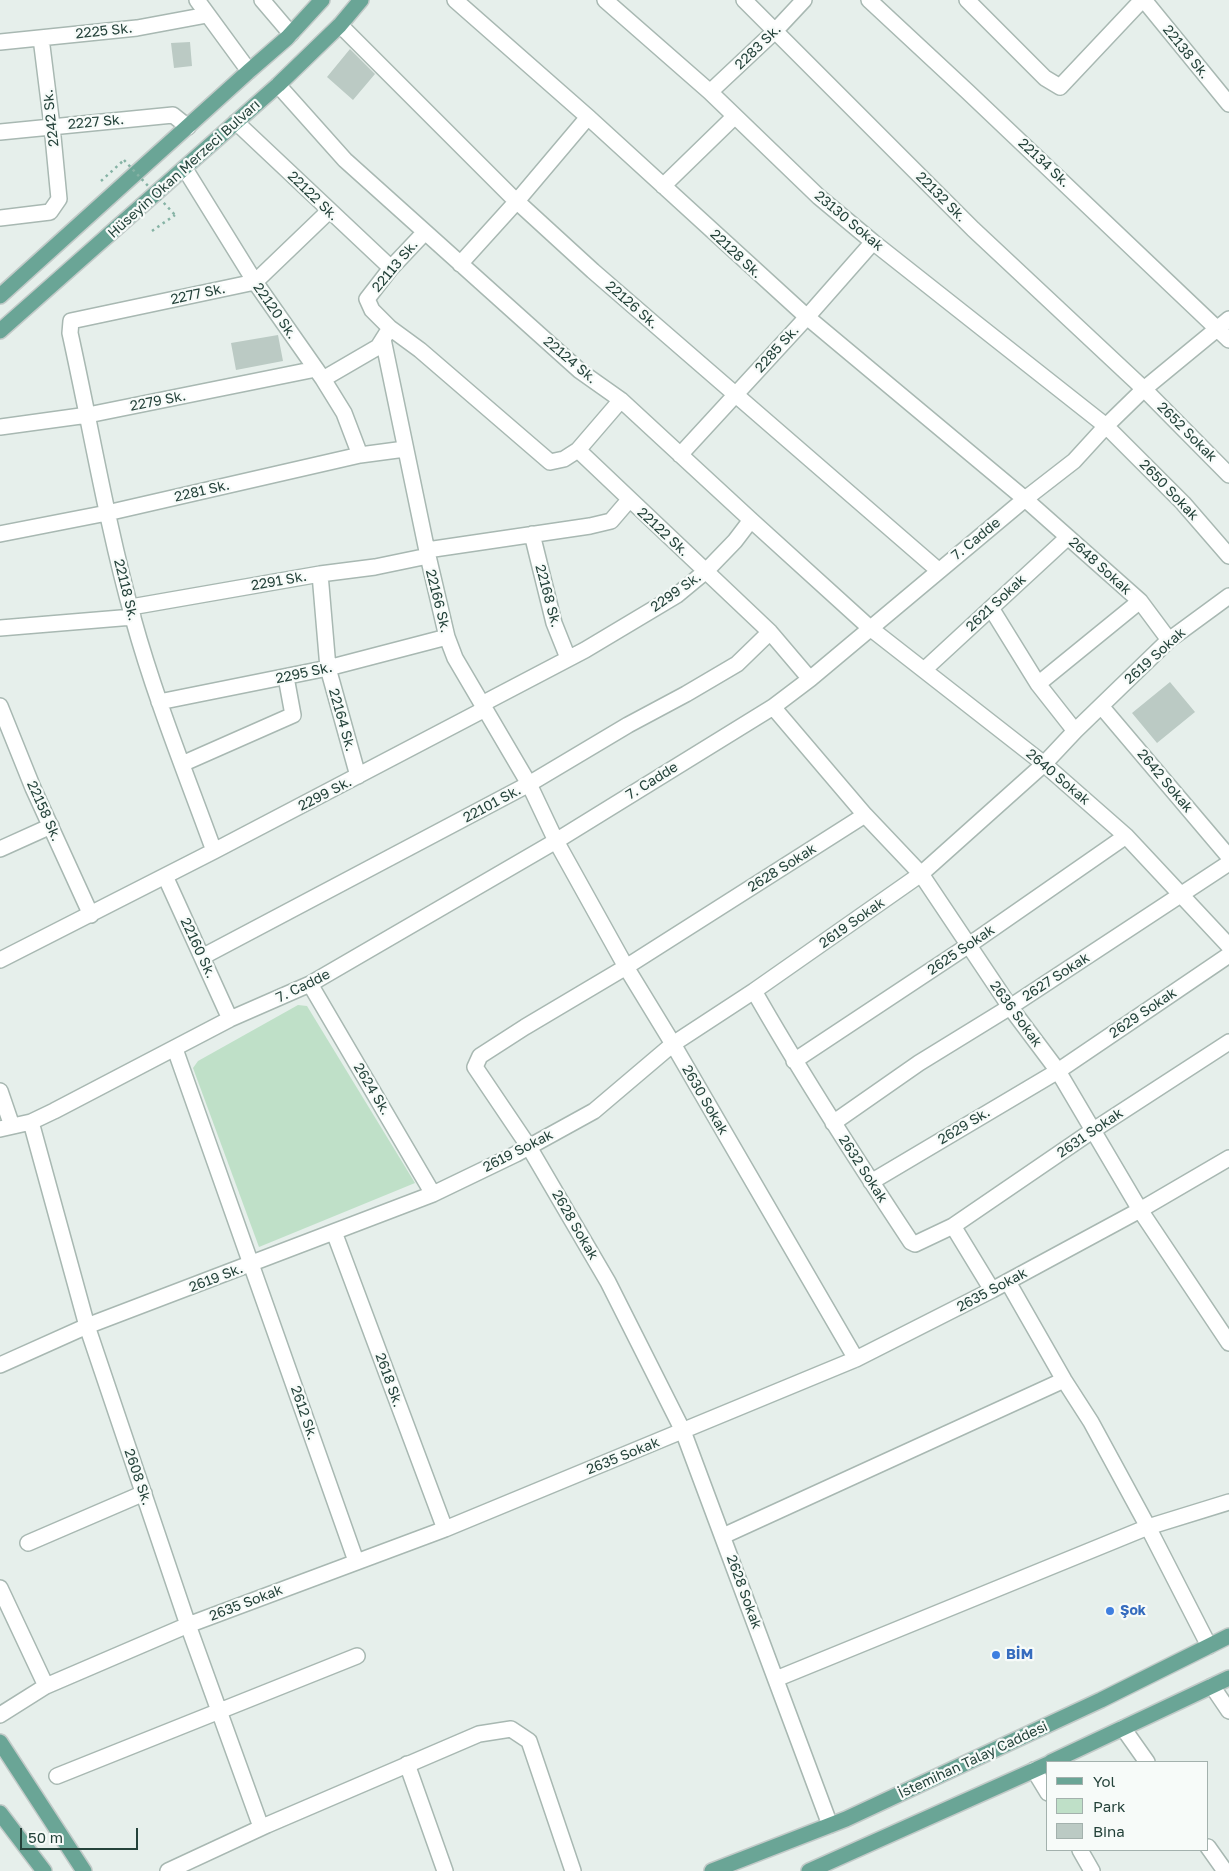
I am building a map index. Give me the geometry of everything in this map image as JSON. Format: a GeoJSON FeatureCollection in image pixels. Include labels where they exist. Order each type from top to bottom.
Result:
{"type":"FeatureCollection","features":[{"type":"Feature","properties":{"kind":"main road","name":"Hüseyin Okan Merzeci Bulvarı"},"geometry":{"type":"LineString","coordinates":[[0,296],[291,34],[322,0]]}},
{"type":"Feature","properties":{"kind":"main road","name":"Hüseyin Okan Merzeci Bulvarı"},"geometry":{"type":"LineString","coordinates":[[0,332],[278,85],[340,25],[361,0]]}},
{"type":"Feature","properties":{"kind":"main road","name":"İstemihan Talay Caddesi"},"geometry":{"type":"LineString","coordinates":[[712,1871],[830,1825],[1101,1700],[1229,1636]]}},
{"type":"Feature","properties":{"kind":"main road"},"geometry":{"type":"LineString","coordinates":[[1053,1761],[1229,1678]]}},
{"type":"Feature","properties":{"kind":"main road"},"geometry":{"type":"LineString","coordinates":[[0,1742],[84,1871]]}},
{"type":"Feature","properties":{"kind":"main road"},"geometry":{"type":"LineString","coordinates":[[812,1871],[1044,1765]]}},
{"type":"Feature","properties":{"kind":"main road"},"geometry":{"type":"LineString","coordinates":[[0,1813],[44,1871]]}},
{"type":"Feature","properties":{"kind":"street"},"geometry":{"type":"LineString","coordinates":[[197,0],[249,71]]}},
{"type":"Feature","properties":{"kind":"street"},"geometry":{"type":"LineString","coordinates":[[262,0],[291,34]]}},
{"type":"Feature","properties":{"kind":"street","name":"22128 Sk."},"geometry":{"type":"LineString","coordinates":[[456,0],[588,117],[807,317],[1025,499]]}},
{"type":"Feature","properties":{"kind":"street","name":"23130 Sokak"},"geometry":{"type":"LineString","coordinates":[[605,0],[710,92],[819,197],[1106,426]]}},
{"type":"Feature","properties":{"kind":"street","name":"22132 Sk."},"geometry":{"type":"LineString","coordinates":[[744,0],[973,229],[1144,389]]}},
{"type":"Feature","properties":{"kind":"street","name":"2283 Sk."},"geometry":{"type":"LineString","coordinates":[[710,92],[775,31],[804,0]]}},
{"type":"Feature","properties":{"kind":"street","name":"22134 Sk."},"geometry":{"type":"LineString","coordinates":[[869,0],[1224,323],[1229,340]]}},
{"type":"Feature","properties":{"kind":"street"},"geometry":{"type":"LineString","coordinates":[[967,0],[1045,78],[1060,87],[1143,0]]}},
{"type":"Feature","properties":{"kind":"street","name":"22138 Sk."},"geometry":{"type":"LineString","coordinates":[[1143,0],[1229,104]]}},
{"type":"Feature","properties":{"kind":"street","name":"2225 Sk."},"geometry":{"type":"LineString","coordinates":[[0,42],[137,28],[207,15]]}},
{"type":"Feature","properties":{"kind":"street","name":"22126 Sk."},"geometry":{"type":"LineString","coordinates":[[340,25],[517,201],[604,281],[938,570]]}},
{"type":"Feature","properties":{"kind":"street","name":"2242 Sk."},"geometry":{"type":"LineString","coordinates":[[0,218],[50,212],[59,199],[41,38]]}},
{"type":"Feature","properties":{"kind":"street","name":"22124 Sk."},"geometry":{"type":"LineString","coordinates":[[278,85],[345,160],[580,371],[621,400],[870,628]]}},
{"type":"Feature","properties":{"kind":"street","name":"2227 Sk."},"geometry":{"type":"LineString","coordinates":[[0,132],[173,115],[188,127]]}},
{"type":"Feature","properties":{"kind":"street"},"geometry":{"type":"LineString","coordinates":[[663,186],[735,116]]}},
{"type":"Feature","properties":{"kind":"street"},"geometry":{"type":"LineString","coordinates":[[460,264],[517,201],[588,117]]}},
{"type":"Feature","properties":{"kind":"street","name":"22122 Sk."},"geometry":{"type":"LineString","coordinates":[[236,122],[391,268]]}},
{"type":"Feature","properties":{"kind":"street","name":"22120 Sk."},"geometry":{"type":"LineString","coordinates":[[185,169],[254,282],[320,374],[344,413],[360,455]]}},
{"type":"Feature","properties":{"kind":"street"},"geometry":{"type":"LineString","coordinates":[[254,282],[329,211]]}},
{"type":"Feature","properties":{"kind":"street","name":"22113 Sk."},"geometry":{"type":"LineString","coordinates":[[386,333],[372,310],[368,299],[391,268],[425,232]]}},
{"type":"Feature","properties":{"kind":"street","name":"2285 Sk."},"geometry":{"type":"LineString","coordinates":[[680,455],[873,242]]}},
{"type":"Feature","properties":{"kind":"street","name":"2277 Sk."},"geometry":{"type":"LineString","coordinates":[[71,320],[254,282]]}},
{"type":"Feature","properties":{"kind":"street","name":"22118 Sk."},"geometry":{"type":"LineString","coordinates":[[71,320],[70,333],[107,513],[132,612],[159,702],[214,851]]}},
{"type":"Feature","properties":{"kind":"street","name":"7. Cadde"},"geometry":{"type":"LineString","coordinates":[[6,1127],[31,1122],[176,1049],[230,1019],[310,984],[556,841],[773,707],[810,679],[1025,499],[1074,462],[1106,426],[1144,389],[1224,323]]}},
{"type":"Feature","properties":{"kind":"street"},"geometry":{"type":"LineString","coordinates":[[320,374],[378,347],[386,333],[420,350],[550,462],[564,459],[578,450],[621,400]]}},
{"type":"Feature","properties":{"kind":"street","name":"22166 Sk."},"geometry":{"type":"LineString","coordinates":[[386,333],[405,449],[427,553],[447,637],[454,658],[529,784],[556,841]]}},
{"type":"Feature","properties":{"kind":"street","name":"2279 Sk."},"geometry":{"type":"LineString","coordinates":[[0,427],[88,415],[320,374]]}},
{"type":"Feature","properties":{"kind":"street","name":"2652 Sokak"},"geometry":{"type":"LineString","coordinates":[[1144,389],[1229,475]]}},
{"type":"Feature","properties":{"kind":"street","name":"2650 Sokak"},"geometry":{"type":"LineString","coordinates":[[1106,426],[1183,503],[1229,556]]}},
{"type":"Feature","properties":{"kind":"street","name":"2281 Sk."},"geometry":{"type":"LineString","coordinates":[[0,534],[107,513],[360,455],[405,449]]}},
{"type":"Feature","properties":{"kind":"street","name":"22122 Sk."},"geometry":{"type":"LineString","coordinates":[[578,450],[770,632],[810,679]]}},
{"type":"Feature","properties":{"kind":"street","name":"2648 Sokak"},"geometry":{"type":"LineString","coordinates":[[1025,499],[1140,601],[1169,640]]}},
{"type":"Feature","properties":{"kind":"street","name":"2291 Sk."},"geometry":{"type":"LineString","coordinates":[[0,628],[132,612],[320,574],[375,567],[427,553],[532,534],[590,526],[611,521],[629,500]]}},
{"type":"Feature","properties":{"kind":"street","name":"2299 Sk."},"geometry":{"type":"LineString","coordinates":[[0,960],[91,915],[358,776],[585,650],[678,595],[706,572],[735,541],[750,520]]}},
{"type":"Feature","properties":{"kind":"street","name":"22168 Sk."},"geometry":{"type":"LineString","coordinates":[[532,534],[554,623],[568,658]]}},
{"type":"Feature","properties":{"kind":"street","name":"2621 Sokak"},"geometry":{"type":"LineString","coordinates":[[925,669],[1068,537]]}},
{"type":"Feature","properties":{"kind":"street","name":"22164 Sk."},"geometry":{"type":"LineString","coordinates":[[320,574],[328,668],[358,776]]}},
{"type":"Feature","properties":{"kind":"street","name":"2619 Sokak"},"geometry":{"type":"LineString","coordinates":[[433,1194],[594,1111],[673,1044],[754,991],[922,874],[1044,764],[1075,730],[1169,640],[1229,596]]}},
{"type":"Feature","properties":{"kind":"street"},"geometry":{"type":"LineString","coordinates":[[1038,684],[1140,601]]}},
{"type":"Feature","properties":{"kind":"street"},"geometry":{"type":"LineString","coordinates":[[991,608],[1038,684],[1075,730]]}},
{"type":"Feature","properties":{"kind":"street","name":"2640 Sokak"},"geometry":{"type":"LineString","coordinates":[[870,628],[925,669],[1044,764],[1126,836],[1229,946]]}},
{"type":"Feature","properties":{"kind":"street","name":"22101 Sk."},"geometry":{"type":"LineString","coordinates":[[202,957],[529,784],[628,725],[737,664],[770,632]]}},
{"type":"Feature","properties":{"kind":"street","name":"2295 Sk."},"geometry":{"type":"LineString","coordinates":[[159,702],[328,668],[447,637]]}},
{"type":"Feature","properties":{"kind":"street"},"geometry":{"type":"LineString","coordinates":[[182,764],[293,716],[286,677]]}},
{"type":"Feature","properties":{"kind":"street","name":"22158 Sk."},"geometry":{"type":"LineString","coordinates":[[0,706],[91,915]]}},
{"type":"Feature","properties":{"kind":"street","name":"2642 Sokak"},"geometry":{"type":"LineString","coordinates":[[1101,706],[1229,857]]}},
{"type":"Feature","properties":{"kind":"street","name":"2636 Sokak"},"geometry":{"type":"LineString","coordinates":[[773,707],[865,815],[922,874],[1010,1007],[1058,1071],[1140,1210],[1229,1343]]}},
{"type":"Feature","properties":{"kind":"street","name":"2628 Sokak"},"geometry":{"type":"LineString","coordinates":[[830,1825],[683,1431],[608,1282],[529,1146],[475,1067],[480,1056],[626,967],[865,815]]}},
{"type":"Feature","properties":{"kind":"street"},"geometry":{"type":"LineString","coordinates":[[0,849],[51,826]]}},
{"type":"Feature","properties":{"kind":"street","name":"2625 Sokak"},"geometry":{"type":"LineString","coordinates":[[794,1061],[969,945],[1126,836]]}},
{"type":"Feature","properties":{"kind":"street","name":"2630 Sokak"},"geometry":{"type":"LineString","coordinates":[[556,841],[626,967],[673,1044],[856,1359]]}},
{"type":"Feature","properties":{"kind":"street","name":"2627 Sokak"},"geometry":{"type":"LineString","coordinates":[[833,1123],[919,1063],[1010,1007],[1229,863]]}},
{"type":"Feature","properties":{"kind":"street","name":"22160 Sk."},"geometry":{"type":"LineString","coordinates":[[165,876],[230,1019]]}},
{"type":"Feature","properties":{"kind":"street","name":"2629 Sokak"},"geometry":{"type":"LineString","coordinates":[[1058,1071],[1229,955]]}},
{"type":"Feature","properties":{"kind":"street","name":"2624 Sk."},"geometry":{"type":"LineString","coordinates":[[310,984],[433,1194]]}},
{"type":"Feature","properties":{"kind":"street","name":"2632 Sokak"},"geometry":{"type":"LineString","coordinates":[[754,991],[794,1061],[911,1242],[915,1244],[953,1226]]}},
{"type":"Feature","properties":{"kind":"street","name":"2631 Sokak"},"geometry":{"type":"LineString","coordinates":[[953,1226],[1092,1131],[1229,1042]]}},
{"type":"Feature","properties":{"kind":"street","name":"2612 Sk."},"geometry":{"type":"LineString","coordinates":[[176,1049],[356,1562]]}},
{"type":"Feature","properties":{"kind":"street","name":"2629 Sk."},"geometry":{"type":"LineString","coordinates":[[871,1182],[1058,1071]]}},
{"type":"Feature","properties":{"kind":"street"},"geometry":{"type":"LineString","coordinates":[[0,1091],[6,1127]]}},
{"type":"Feature","properties":{"kind":"street","name":"2608 Sk."},"geometry":{"type":"LineString","coordinates":[[31,1122],[87,1326],[188,1625],[261,1828]]}},
{"type":"Feature","properties":{"kind":"street","name":"2635 Sokak"},"geometry":{"type":"LineString","coordinates":[[0,1715],[46,1686],[188,1625],[444,1528],[856,1359],[1008,1282],[1140,1210],[1229,1158]]}},
{"type":"Feature","properties":{"kind":"street","name":"2619 Sk."},"geometry":{"type":"LineString","coordinates":[[0,1364],[87,1326],[433,1194]]}},
{"type":"Feature","properties":{"kind":"street"},"geometry":{"type":"LineString","coordinates":[[953,1226],[992,1290]]}},
{"type":"Feature","properties":{"kind":"street","name":"2618 Sk."},"geometry":{"type":"LineString","coordinates":[[334,1232],[444,1528]]}},
{"type":"Feature","properties":{"kind":"street"},"geometry":{"type":"LineString","coordinates":[[1008,1282],[1064,1380],[1091,1422],[1209,1646]]}},
{"type":"Feature","properties":{"kind":"street"},"geometry":{"type":"LineString","coordinates":[[723,1536],[1064,1380]]}},
{"type":"Feature","properties":{"kind":"street"},"geometry":{"type":"LineString","coordinates":[[28,1542],[144,1493]]}},
{"type":"Feature","properties":{"kind":"street"},"geometry":{"type":"LineString","coordinates":[[776,1678],[1148,1527],[1229,1502]]}},
{"type":"Feature","properties":{"kind":"street"},"geometry":{"type":"LineString","coordinates":[[0,1588],[46,1686]]}},
{"type":"Feature","properties":{"kind":"street"},"geometry":{"type":"LineString","coordinates":[[57,1776],[358,1656]]}},
{"type":"Feature","properties":{"kind":"street"},"geometry":{"type":"LineString","coordinates":[[1212,1686],[1229,1711]]}},
{"type":"Feature","properties":{"kind":"street"},"geometry":{"type":"LineString","coordinates":[[1123,1728],[1146,1761]]}},
{"type":"Feature","properties":{"kind":"street"},"geometry":{"type":"LineString","coordinates":[[168,1871],[261,1828],[478,1734],[511,1729],[529,1741],[573,1871]]}},
{"type":"Feature","properties":{"kind":"street"},"geometry":{"type":"LineString","coordinates":[[407,1764],[445,1871]]}},
{"type":"Feature","properties":{"kind":"street"},"geometry":{"type":"LineString","coordinates":[[1044,1765],[1046,1780]]}},
{"type":"Feature","properties":{"kind":"street"},"geometry":{"type":"LineString","coordinates":[[1209,1848],[1225,1871]]}},
{"type":"Feature","properties":{"kind":"street"},"geometry":{"type":"LineString","coordinates":[[1081,1851],[1092,1871]]}},
{"type":"Feature","properties":{"kind":"path"},"geometry":{"type":"LineString","coordinates":[[101,181],[124,160],[176,215],[152,231]]}},
{"type":"Feature","properties":{"kind":"green space"},"geometry":{"type":"Polygon","coordinates":[[[298,1005],[307,1006],[415,1183],[259,1247],[193,1068],[198,1061],[298,1005]]]}},
{"type":"Feature","properties":{"kind":"building"},"geometry":{"type":"Polygon","coordinates":[[[190,42],[192,66],[174,68],[171,43],[190,42]]]}},
{"type":"Feature","properties":{"kind":"building"},"geometry":{"type":"Polygon","coordinates":[[[350,49],[375,74],[353,100],[327,77],[350,49]]]}},
{"type":"Feature","properties":{"kind":"building"},"geometry":{"type":"Polygon","coordinates":[[[278,335],[283,361],[236,370],[231,343],[278,335]]]}},
{"type":"Feature","properties":{"kind":"building"},"geometry":{"type":"Polygon","coordinates":[[[1170,682],[1195,712],[1157,743],[1132,713],[1170,682]]]}},
{"type":"Feature","properties":{"kind":"place","name":"Şok"},"geometry":{"type":"Point","coordinates":[1110,1611]}},
{"type":"Feature","properties":{"kind":"place","name":"BİM"},"geometry":{"type":"Point","coordinates":[996,1655]}}]}
